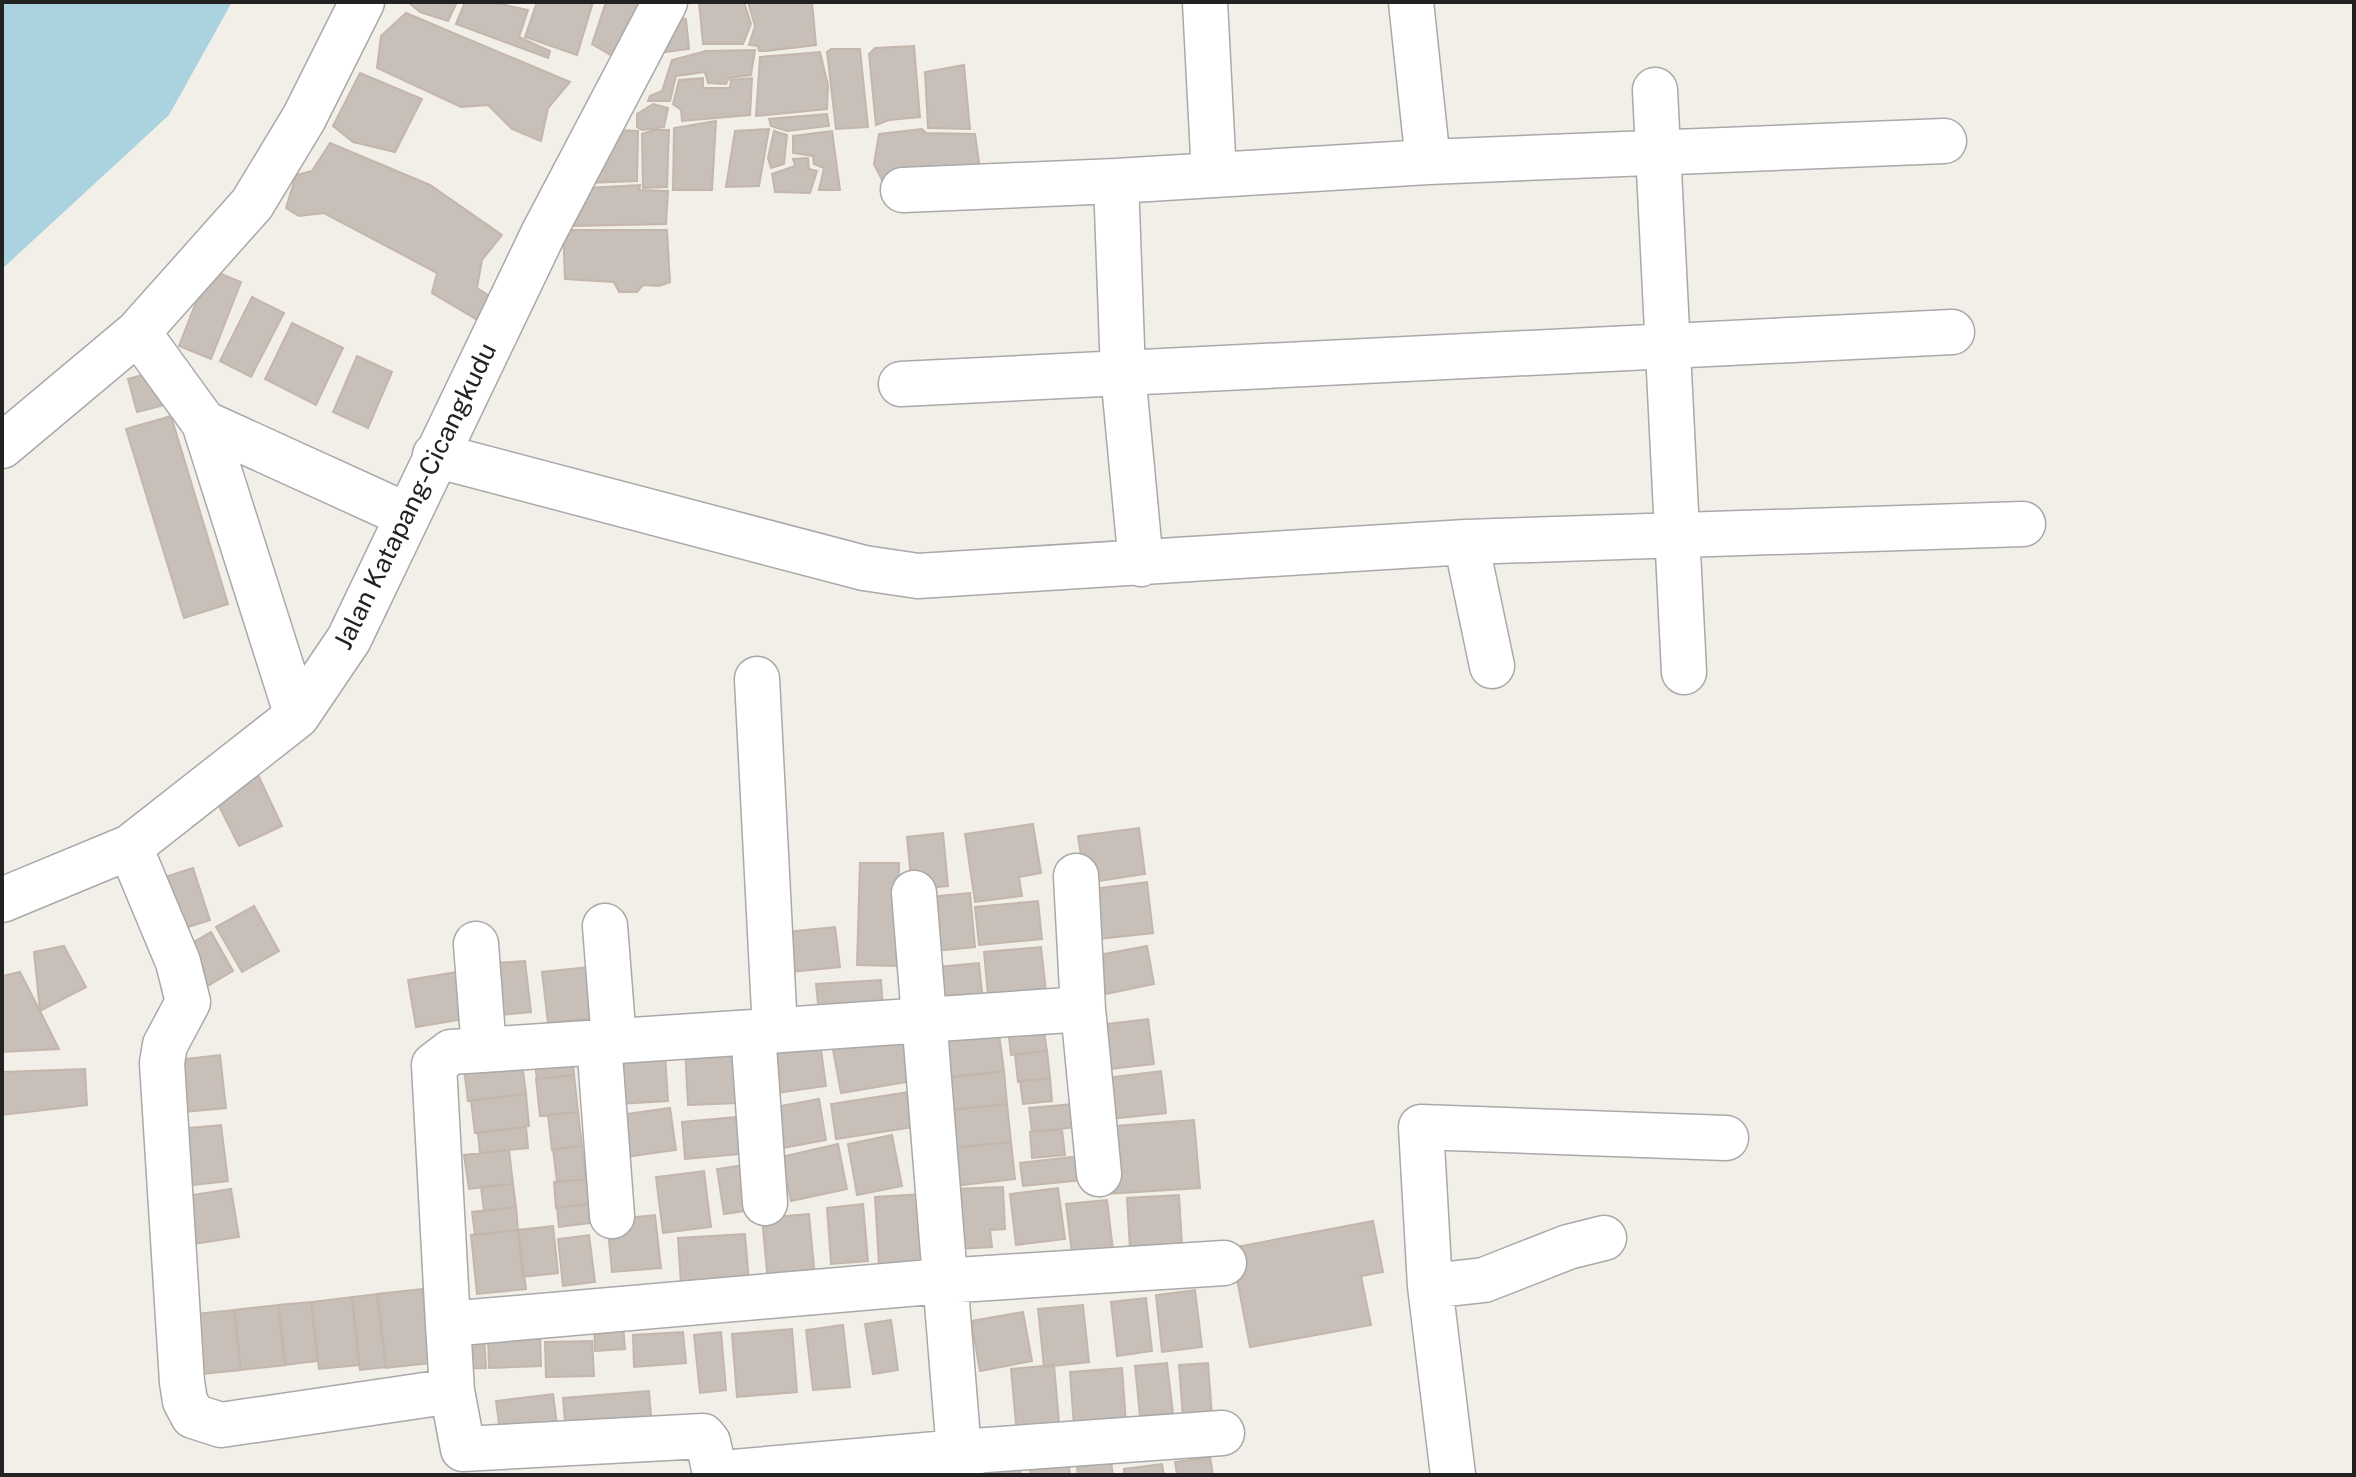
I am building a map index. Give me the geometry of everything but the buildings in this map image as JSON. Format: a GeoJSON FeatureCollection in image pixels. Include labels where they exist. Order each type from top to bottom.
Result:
{"type":"FeatureCollection","features":[{"type":"Feature","properties":{"kind":"street"},"geometry":{"type":"LineString","coordinates":[[2,446],[138,332],[252,204],[304,118],[362,2]]}},
{"type":"Feature","properties":{"kind":"street","name":"Jalan Katapang-Cicangkudu"},"geometry":{"type":"LineString","coordinates":[[2,900],[130,847],[297,716],[349,639],[543,234],[665,2]]}},
{"type":"Feature","properties":{"kind":"street"},"geometry":{"type":"LineString","coordinates":[[1205,2],[1214,175]]}},
{"type":"Feature","properties":{"kind":"street"},"geometry":{"type":"LineString","coordinates":[[1411,2],[1428,162]]}},
{"type":"Feature","properties":{"kind":"street"},"geometry":{"type":"LineString","coordinates":[[1655,90],[1684,672]]}},
{"type":"Feature","properties":{"kind":"street"},"geometry":{"type":"LineString","coordinates":[[903,190],[1428,162],[1944,141]]}},
{"type":"Feature","properties":{"kind":"street"},"geometry":{"type":"LineString","coordinates":[[1116,181],[1123,373],[1141,564]]}},
{"type":"Feature","properties":{"kind":"street"},"geometry":{"type":"LineString","coordinates":[[138,332],[204,423],[297,716]]}},
{"type":"Feature","properties":{"kind":"street"},"geometry":{"type":"LineString","coordinates":[[901,384],[1952,332]]}},
{"type":"Feature","properties":{"kind":"street"},"geometry":{"type":"LineString","coordinates":[[204,423],[406,515]]}},
{"type":"Feature","properties":{"kind":"street"},"geometry":{"type":"LineString","coordinates":[[435,455],[864,568],[918,576],[1466,542],[2023,524]]}},
{"type":"Feature","properties":{"kind":"street"},"geometry":{"type":"LineString","coordinates":[[1466,542],[1492,666]]}},
{"type":"Feature","properties":{"kind":"street"},"geometry":{"type":"LineString","coordinates":[[757,679],[765,1203]]}},
{"type":"Feature","properties":{"kind":"street"},"geometry":{"type":"LineString","coordinates":[[130,847],[178,962],[188,1002],[165,1045],[162,1063],[182,1382],[185,1401],[193,1416],[221,1425],[452,1391]]}},
{"type":"Feature","properties":{"kind":"street"},"geometry":{"type":"LineString","coordinates":[[1076,876],[1083,1009],[1099,1174]]}},
{"type":"Feature","properties":{"kind":"street"},"geometry":{"type":"LineString","coordinates":[[914,893],[942,1281],[960,1464]]}},
{"type":"Feature","properties":{"kind":"street"},"geometry":{"type":"LineString","coordinates":[[605,926],[612,1216]]}},
{"type":"Feature","properties":{"kind":"street"},"geometry":{"type":"LineString","coordinates":[[476,944],[484,1050]]}},
{"type":"Feature","properties":{"kind":"street"},"geometry":{"type":"LineString","coordinates":[[1083,1009],[451,1052],[434,1065],[452,1391],[464,1462],[703,1436],[708,1442],[714,1469],[722,1473],[960,1464],[1222,1433]]}},
{"type":"Feature","properties":{"kind":"street"},"geometry":{"type":"LineString","coordinates":[[1453,1475],[1430,1286],[1421,1127],[1726,1138]]}},
{"type":"Feature","properties":{"kind":"street"},"geometry":{"type":"LineString","coordinates":[[1430,1286],[1484,1280],[1568,1247],[1604,1238]]}},
{"type":"Feature","properties":{"kind":"street"},"geometry":{"type":"LineString","coordinates":[[448,1324],[942,1281],[1224,1263]]}},
{"type":"Feature","properties":{"kind":"water"},"geometry":{"type":"Polygon","coordinates":[[[2,2],[232,2],[169,115],[2,269],[2,2]]]}}]}
